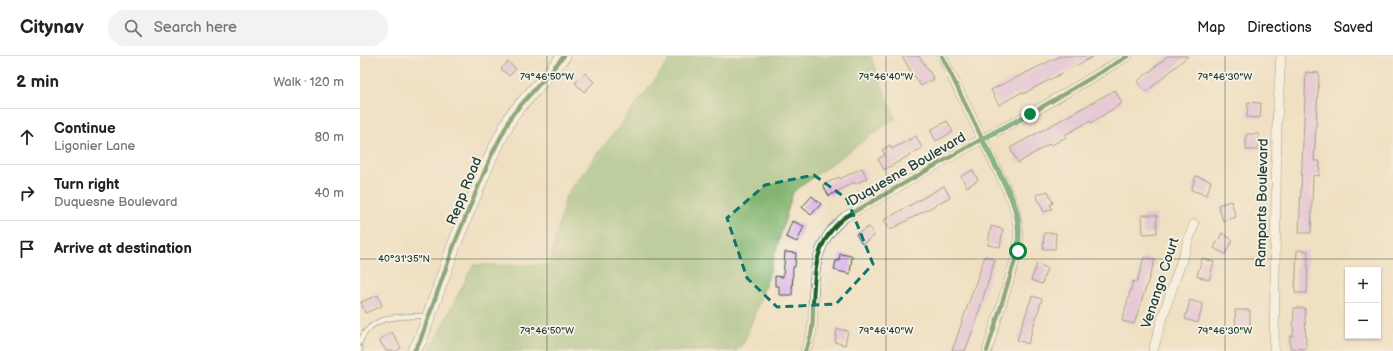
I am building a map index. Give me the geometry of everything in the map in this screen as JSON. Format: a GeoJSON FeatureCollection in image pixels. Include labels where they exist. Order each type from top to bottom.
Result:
{"type":"FeatureCollection","features":[{"type":"Feature","properties":{"kind":"street","name":"Repp Road"},"geometry":{"type":"LineString","coordinates":[[414,351],[420,341],[456,240],[490,156],[512,115],[564,56]]}},
{"type":"Feature","properties":{"kind":"street"},"geometry":{"type":"LineString","coordinates":[[942,56],[1011,198],[1018,216],[1020,236],[1018,251],[987,351]]}},
{"type":"Feature","properties":{"kind":"street","name":"Duquesne Boulevard"},"geometry":{"type":"LineString","coordinates":[[805,351],[813,330],[814,298],[819,252],[832,228],[845,218],[982,139],[1030,114],[1128,56]]}},
{"type":"Feature","properties":{"kind":"street","name":"Ramparts Boulevard"},"geometry":{"type":"LineString","coordinates":[[1274,351],[1277,123],[1281,56]]}},
{"type":"Feature","properties":{"kind":"street","name":"Venango Court"},"geometry":{"type":"LineString","coordinates":[[1153,351],[1164,308],[1176,279],[1194,224]]}},
{"type":"Feature","properties":{"kind":"lane"},"geometry":{"type":"LineString","coordinates":[[360,342],[363,333],[378,321],[394,317],[429,316]]}},
{"type":"Feature","properties":{"kind":"highlighted area"},"geometry":{"type":"Polygon","coordinates":[[[814,175],[847,199],[873,264],[836,304],[777,307],[747,278],[727,218],[765,185],[814,175]]]}},
{"type":"Feature","properties":{"kind":"green space"},"geometry":{"type":"Polygon","coordinates":[[[673,56],[871,56],[895,118],[793,192],[767,281],[744,343],[736,351],[429,351],[473,265],[549,265],[566,195],[673,56]]]}},
{"type":"Feature","properties":{"kind":"building"},"geometry":{"type":"Polygon","coordinates":[[[902,56],[919,56],[934,79],[921,86],[902,56]]]}},
{"type":"Feature","properties":{"kind":"building"},"geometry":{"type":"Polygon","coordinates":[[[1060,56],[1094,56],[1023,94],[1022,92],[999,105],[991,90],[1060,56]]]}},
{"type":"Feature","properties":{"kind":"building"},"geometry":{"type":"Polygon","coordinates":[[[1168,56],[1188,56],[1146,92],[1137,82],[1168,56]]]}},
{"type":"Feature","properties":{"kind":"building"},"geometry":{"type":"Polygon","coordinates":[[[508,62],[516,69],[509,76],[501,69],[508,62]]]}},
{"type":"Feature","properties":{"kind":"building"},"geometry":{"type":"Polygon","coordinates":[[[1306,72],[1319,73],[1314,161],[1320,161],[1319,176],[1313,175],[1311,233],[1299,233],[1306,72]]]}},
{"type":"Feature","properties":{"kind":"building"},"geometry":{"type":"Polygon","coordinates":[[[585,73],[594,82],[584,92],[575,83],[585,73]]]}},
{"type":"Feature","properties":{"kind":"building"},"geometry":{"type":"Polygon","coordinates":[[[1115,90],[1122,103],[1091,123],[1090,121],[1065,135],[1066,137],[1050,146],[1049,144],[1018,163],[1010,148],[1115,90]]]}},
{"type":"Feature","properties":{"kind":"building"},"geometry":{"type":"Polygon","coordinates":[[[1248,102],[1261,103],[1260,118],[1247,117],[1248,102]]]}},
{"type":"Feature","properties":{"kind":"building"},"geometry":{"type":"Polygon","coordinates":[[[947,121],[953,132],[936,141],[930,130],[947,121]]]}},
{"type":"Feature","properties":{"kind":"building"},"geometry":{"type":"Polygon","coordinates":[[[1246,134],[1259,134],[1258,150],[1246,150],[1246,134]]]}},
{"type":"Feature","properties":{"kind":"building"},"geometry":{"type":"Polygon","coordinates":[[[916,136],[922,148],[884,170],[878,159],[885,155],[882,150],[890,145],[892,149],[916,136]]]}},
{"type":"Feature","properties":{"kind":"building"},"geometry":{"type":"Polygon","coordinates":[[[862,168],[867,178],[855,184],[854,182],[829,196],[823,185],[839,177],[840,179],[862,168]]]}},
{"type":"Feature","properties":{"kind":"building"},"geometry":{"type":"Polygon","coordinates":[[[973,170],[978,180],[967,187],[961,176],[973,170]]]}},
{"type":"Feature","properties":{"kind":"building"},"geometry":{"type":"Polygon","coordinates":[[[1196,176],[1211,181],[1207,195],[1191,190],[1196,176]]]}},
{"type":"Feature","properties":{"kind":"building"},"geometry":{"type":"Polygon","coordinates":[[[944,186],[950,197],[890,230],[884,220],[944,186]]]}},
{"type":"Feature","properties":{"kind":"building"},"geometry":{"type":"Polygon","coordinates":[[[1048,191],[1053,203],[1050,205],[1052,209],[1044,212],[1036,195],[1048,191]]]}},
{"type":"Feature","properties":{"kind":"building"},"geometry":{"type":"Polygon","coordinates":[[[812,196],[821,204],[811,215],[802,207],[812,196]]]}},
{"type":"Feature","properties":{"kind":"building"},"geometry":{"type":"Polygon","coordinates":[[[1231,201],[1236,217],[1223,221],[1218,205],[1231,201]]]}},
{"type":"Feature","properties":{"kind":"building"},"geometry":{"type":"Polygon","coordinates":[[[1142,215],[1157,215],[1157,233],[1143,234],[1142,215]]]}},
{"type":"Feature","properties":{"kind":"building"},"geometry":{"type":"Polygon","coordinates":[[[792,221],[804,226],[797,242],[786,237],[792,221]]]}},
{"type":"Feature","properties":{"kind":"building"},"geometry":{"type":"Polygon","coordinates":[[[991,226],[1003,229],[1000,247],[988,245],[991,226]]]}},
{"type":"Feature","properties":{"kind":"building"},"geometry":{"type":"Polygon","coordinates":[[[869,227],[874,236],[862,244],[856,234],[869,227]]]}},
{"type":"Feature","properties":{"kind":"building"},"geometry":{"type":"Polygon","coordinates":[[[1044,233],[1056,233],[1055,249],[1043,249],[1044,233]]]}},
{"type":"Feature","properties":{"kind":"building"},"geometry":{"type":"Polygon","coordinates":[[[1222,233],[1233,240],[1225,254],[1214,248],[1222,233]]]}},
{"type":"Feature","properties":{"kind":"building"},"geometry":{"type":"Polygon","coordinates":[[[1297,250],[1308,251],[1307,293],[1295,293],[1297,250]]]}},
{"type":"Feature","properties":{"kind":"building"},"geometry":{"type":"Polygon","coordinates":[[[785,252],[796,253],[795,267],[793,267],[792,295],[779,295],[779,286],[775,286],[775,276],[783,277],[785,252]]]}},
{"type":"Feature","properties":{"kind":"building"},"geometry":{"type":"Polygon","coordinates":[[[840,254],[852,256],[850,274],[834,270],[836,261],[839,261],[840,254]]]}},
{"type":"Feature","properties":{"kind":"building"},"geometry":{"type":"Polygon","coordinates":[[[985,256],[995,260],[973,330],[965,351],[952,351],[985,256]]]}},
{"type":"Feature","properties":{"kind":"building"},"geometry":{"type":"Polygon","coordinates":[[[1144,257],[1155,260],[1134,324],[1122,321],[1133,281],[1137,282],[1144,257]]]}},
{"type":"Feature","properties":{"kind":"building"},"geometry":{"type":"Polygon","coordinates":[[[1202,258],[1214,262],[1209,280],[1197,276],[1202,258]]]}},
{"type":"Feature","properties":{"kind":"building"},"geometry":{"type":"Polygon","coordinates":[[[1037,264],[1047,268],[1042,284],[1031,280],[1037,264]]]}},
{"type":"Feature","properties":{"kind":"building"},"geometry":{"type":"Polygon","coordinates":[[[378,295],[382,306],[365,313],[361,302],[378,295]]]}},
{"type":"Feature","properties":{"kind":"building"},"geometry":{"type":"Polygon","coordinates":[[[1032,296],[1042,299],[1028,344],[1017,340],[1032,296]]]}},
{"type":"Feature","properties":{"kind":"building"},"geometry":{"type":"Polygon","coordinates":[[[1190,300],[1203,304],[1198,323],[1185,319],[1190,300]]]}},
{"type":"Feature","properties":{"kind":"building"},"geometry":{"type":"Polygon","coordinates":[[[1294,308],[1305,308],[1306,349],[1290,348],[1290,336],[1293,336],[1294,308]]]}},
{"type":"Feature","properties":{"kind":"building"},"geometry":{"type":"Polygon","coordinates":[[[1235,310],[1250,310],[1250,329],[1236,330],[1235,310]]]}},
{"type":"Feature","properties":{"kind":"building"},"geometry":{"type":"Polygon","coordinates":[[[837,329],[848,331],[845,345],[835,342],[837,329]]]}},
{"type":"Feature","properties":{"kind":"building"},"geometry":{"type":"Polygon","coordinates":[[[392,332],[401,348],[396,351],[386,351],[379,340],[392,332]]]}},
{"type":"Feature","properties":{"kind":"cycle path"},"geometry":{"type":"LineString","coordinates":[[414,351],[420,341],[456,240],[491,156],[512,115],[564,56]]}},
{"type":"Feature","properties":{"kind":"cycle path"},"geometry":{"type":"LineString","coordinates":[[942,56],[1011,198],[1018,224],[1018,251],[987,351]]}},
{"type":"Feature","properties":{"kind":"cycle path"},"geometry":{"type":"LineString","coordinates":[[805,351],[810,340],[812,329],[814,280],[818,257],[827,236],[835,226],[845,217],[982,139],[1030,114],[1128,56]]}},
{"type":"Feature","properties":{"kind":"route"},"geometry":{"type":"LineString","coordinates":[[1018,251],[1020,236],[1018,216],[1011,198],[982,139],[1030,114]]}}]}
